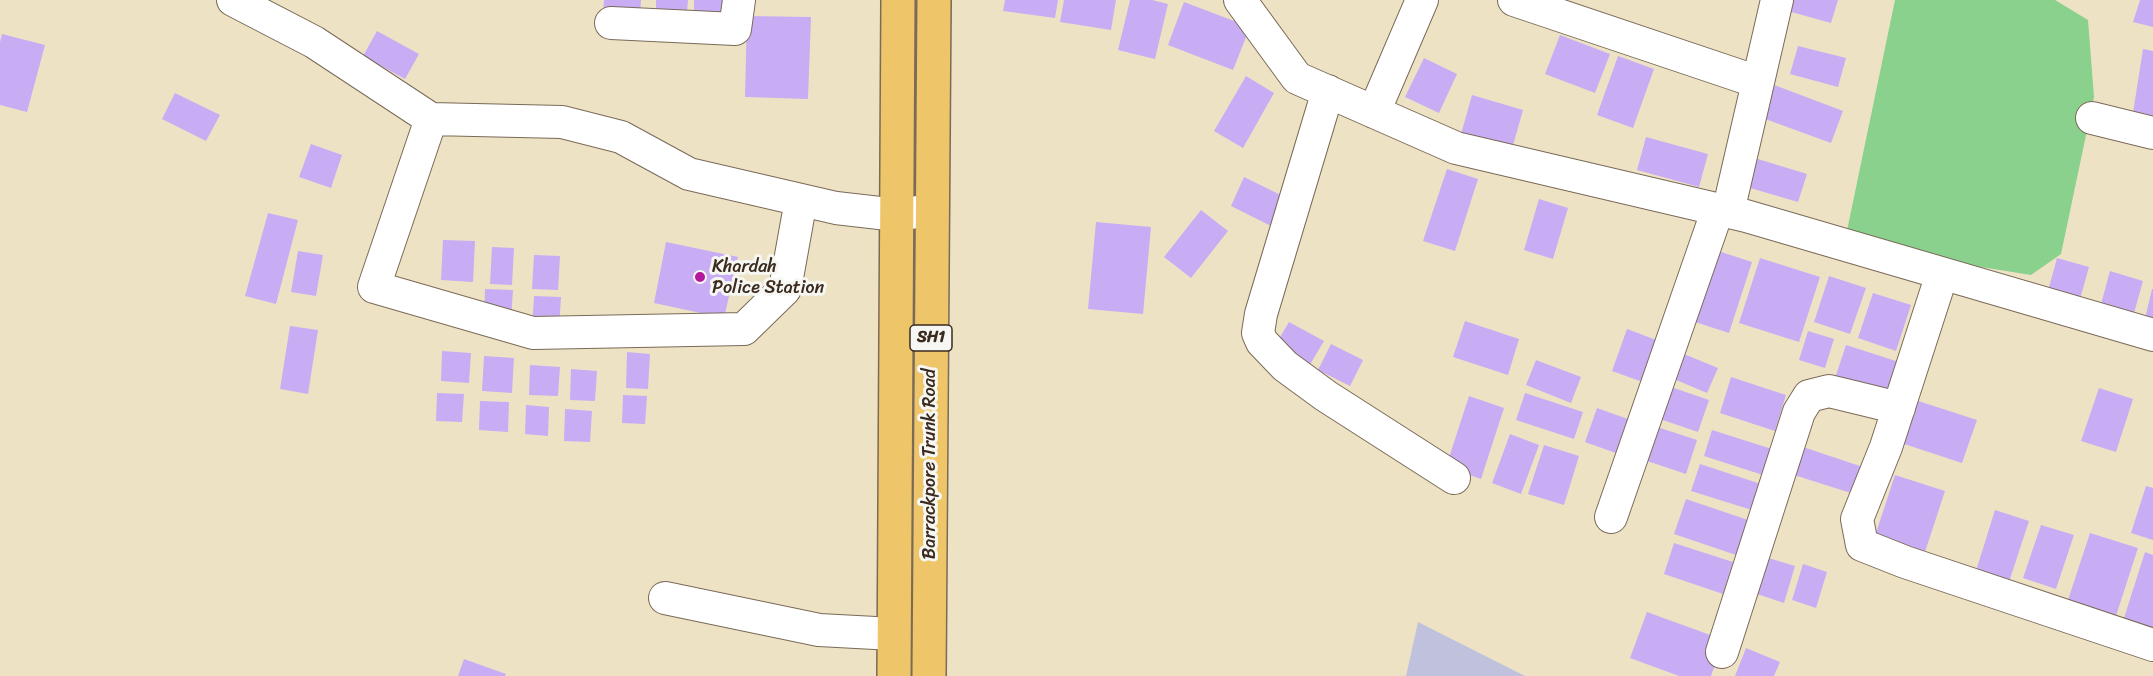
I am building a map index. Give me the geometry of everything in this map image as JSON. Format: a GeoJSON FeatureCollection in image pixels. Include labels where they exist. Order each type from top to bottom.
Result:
{"type":"FeatureCollection","features":[{"type":"Feature","properties":{"kind":"main road","name":"Barrackpore Trunk Road"},"geometry":{"type":"LineString","coordinates":[[894,676],[898,0]]}},
{"type":"Feature","properties":{"kind":"main road","name":"Barrackpore Trunk Road"},"geometry":{"type":"LineString","coordinates":[[930,676],[933,0]]}},
{"type":"Feature","properties":{"kind":"street"},"geometry":{"type":"LineString","coordinates":[[233,0],[314,42],[431,119],[562,122],[621,137],[689,174],[836,208],[897,215],[932,210]]}},
{"type":"Feature","properties":{"kind":"street"},"geometry":{"type":"LineString","coordinates":[[611,23],[735,29],[739,0]]}},
{"type":"Feature","properties":{"kind":"street"},"geometry":{"type":"LineString","coordinates":[[1240,0],[1297,78],[1456,148],[1723,211],[2153,335]]}},
{"type":"Feature","properties":{"kind":"street"},"geometry":{"type":"LineString","coordinates":[[1374,112],[1422,0]]}},
{"type":"Feature","properties":{"kind":"street"},"geometry":{"type":"LineString","coordinates":[[1514,0],[1758,82]]}},
{"type":"Feature","properties":{"kind":"street"},"geometry":{"type":"LineString","coordinates":[[1611,517],[1723,211],[1758,82],[1777,0]]}},
{"type":"Feature","properties":{"kind":"street"},"geometry":{"type":"LineString","coordinates":[[1328,92],[1261,314],[1258,333],[1262,342],[1285,366],[1326,396],[1454,478]]}},
{"type":"Feature","properties":{"kind":"street"},"geometry":{"type":"LineString","coordinates":[[2092,118],[2153,133]]}},
{"type":"Feature","properties":{"kind":"street"},"geometry":{"type":"LineString","coordinates":[[431,119],[374,287],[533,333],[744,329],[785,289],[801,200]]}},
{"type":"Feature","properties":{"kind":"street"},"geometry":{"type":"LineString","coordinates":[[1942,274],[1899,408],[1876,474],[1857,519],[1862,545],[1905,562],[2153,645]]}},
{"type":"Feature","properties":{"kind":"street"},"geometry":{"type":"LineString","coordinates":[[1722,652],[1799,412],[1809,396],[1829,391],[1899,408]]}},
{"type":"Feature","properties":{"kind":"street"},"geometry":{"type":"LineString","coordinates":[[665,598],[819,630],[894,634]]}},
{"type":"Feature","properties":{"kind":"shaded area"},"geometry":{"type":"Polygon","coordinates":[[[1418,622],[1525,676],[1406,676],[1418,622]]]}},
{"type":"Feature","properties":{"kind":"green space"},"geometry":{"type":"Polygon","coordinates":[[[1895,0],[2055,0],[2088,20],[2094,97],[2061,254],[2031,275],[1844,245],[1895,0]]]}},
{"type":"Feature","properties":{"kind":"building"},"geometry":{"type":"Polygon","coordinates":[[[604,0],[641,0],[640,15],[603,13],[604,0]]]}},
{"type":"Feature","properties":{"kind":"building"},"geometry":{"type":"Polygon","coordinates":[[[656,0],[688,0],[687,12],[656,10],[656,0]]]}},
{"type":"Feature","properties":{"kind":"building"},"geometry":{"type":"Polygon","coordinates":[[[694,0],[724,0],[723,16],[694,14],[694,0]]]}},
{"type":"Feature","properties":{"kind":"building"},"geometry":{"type":"Polygon","coordinates":[[[1005,0],[1058,0],[1055,18],[1003,11],[1005,0]]]}},
{"type":"Feature","properties":{"kind":"building"},"geometry":{"type":"Polygon","coordinates":[[[1064,0],[1116,0],[1111,30],[1060,22],[1064,0]]]}},
{"type":"Feature","properties":{"kind":"building"},"geometry":{"type":"Polygon","coordinates":[[[1130,0],[1152,0],[1168,4],[1155,59],[1118,50],[1130,0]]]}},
{"type":"Feature","properties":{"kind":"building"},"geometry":{"type":"Polygon","coordinates":[[[1787,0],[1838,0],[1831,23],[1784,10],[1787,0]]]}},
{"type":"Feature","properties":{"kind":"building"},"geometry":{"type":"Polygon","coordinates":[[[2140,0],[2153,0],[2153,27],[2133,22],[2140,0]]]}},
{"type":"Feature","properties":{"kind":"building"},"geometry":{"type":"Polygon","coordinates":[[[1184,2],[1250,27],[1233,70],[1168,45],[1184,2]]]}},
{"type":"Feature","properties":{"kind":"building"},"geometry":{"type":"Polygon","coordinates":[[[747,16],[811,17],[808,99],[745,97],[747,16]]]}},
{"type":"Feature","properties":{"kind":"building"},"geometry":{"type":"Polygon","coordinates":[[[377,31],[419,54],[405,79],[363,56],[377,31]]]}},
{"type":"Feature","properties":{"kind":"building"},"geometry":{"type":"Polygon","coordinates":[[[2,34],[45,45],[27,112],[0,105],[2,34]]]}},
{"type":"Feature","properties":{"kind":"building"},"geometry":{"type":"Polygon","coordinates":[[[1560,35],[1610,54],[1595,93],[1545,74],[1560,35]]]}},
{"type":"Feature","properties":{"kind":"building"},"geometry":{"type":"Polygon","coordinates":[[[1798,46],[1846,58],[1838,87],[1790,74],[1798,46]]]}},
{"type":"Feature","properties":{"kind":"building"},"geometry":{"type":"Polygon","coordinates":[[[2143,49],[2153,51],[2153,123],[2132,119],[2143,49]]]}},
{"type":"Feature","properties":{"kind":"building"},"geometry":{"type":"Polygon","coordinates":[[[1618,56],[1654,69],[1633,128],[1597,115],[1618,56]]]}},
{"type":"Feature","properties":{"kind":"building"},"geometry":{"type":"Polygon","coordinates":[[[1424,58],[1457,74],[1439,113],[1405,97],[1424,58]]]}},
{"type":"Feature","properties":{"kind":"building"},"geometry":{"type":"Polygon","coordinates":[[[1246,76],[1274,93],[1243,148],[1214,131],[1246,76]]]}},
{"type":"Feature","properties":{"kind":"building"},"geometry":{"type":"Polygon","coordinates":[[[1769,83],[1843,111],[1831,143],[1757,116],[1769,83]]]}},
{"type":"Feature","properties":{"kind":"building"},"geometry":{"type":"Polygon","coordinates":[[[175,93],[220,115],[206,141],[162,119],[175,93]]]}},
{"type":"Feature","properties":{"kind":"building"},"geometry":{"type":"Polygon","coordinates":[[[1472,95],[1523,110],[1512,149],[1461,134],[1472,95]]]}},
{"type":"Feature","properties":{"kind":"building"},"geometry":{"type":"Polygon","coordinates":[[[1646,137],[1708,154],[1699,187],[1637,170],[1646,137]]]}},
{"type":"Feature","properties":{"kind":"building"},"geometry":{"type":"Polygon","coordinates":[[[311,144],[342,155],[331,188],[299,177],[311,144]]]}},
{"type":"Feature","properties":{"kind":"building"},"geometry":{"type":"Polygon","coordinates":[[[1748,156],[1807,174],[1798,202],[1740,185],[1748,156]]]}},
{"type":"Feature","properties":{"kind":"building"},"geometry":{"type":"Polygon","coordinates":[[[1447,169],[1478,179],[1455,251],[1423,241],[1447,169]]]}},
{"type":"Feature","properties":{"kind":"building"},"geometry":{"type":"Polygon","coordinates":[[[1244,177],[1293,201],[1279,230],[1231,206],[1244,177]]]}},
{"type":"Feature","properties":{"kind":"building"},"geometry":{"type":"Polygon","coordinates":[[[1539,199],[1568,208],[1553,259],[1524,250],[1539,199]]]}},
{"type":"Feature","properties":{"kind":"building"},"geometry":{"type":"Polygon","coordinates":[[[1201,210],[1228,231],[1191,278],[1164,257],[1201,210]]]}},
{"type":"Feature","properties":{"kind":"building"},"geometry":{"type":"Polygon","coordinates":[[[268,213],[298,220],[276,304],[245,296],[268,213]]]}},
{"type":"Feature","properties":{"kind":"building"},"geometry":{"type":"Polygon","coordinates":[[[1096,222],[1151,227],[1143,314],[1088,309],[1096,222]]]}},
{"type":"Feature","properties":{"kind":"building"},"geometry":{"type":"Polygon","coordinates":[[[443,240],[475,241],[473,282],[441,280],[443,240]]]}},
{"type":"Feature","properties":{"kind":"building"},"geometry":{"type":"Polygon","coordinates":[[[666,242],[738,257],[724,318],[654,303],[666,242]]]}},
{"type":"Feature","properties":{"kind":"building"},"geometry":{"type":"Polygon","coordinates":[[[492,247],[514,248],[512,285],[490,284],[492,247]]]}},
{"type":"Feature","properties":{"kind":"building"},"geometry":{"type":"Polygon","coordinates":[[[1712,249],[1752,262],[1729,333],[1689,320],[1712,249]]]}},
{"type":"Feature","properties":{"kind":"building"},"geometry":{"type":"Polygon","coordinates":[[[298,251],[323,255],[316,296],[291,292],[298,251]]]}},
{"type":"Feature","properties":{"kind":"building"},"geometry":{"type":"Polygon","coordinates":[[[534,255],[560,256],[558,290],[532,289],[534,255]]]}},
{"type":"Feature","properties":{"kind":"building"},"geometry":{"type":"Polygon","coordinates":[[[1760,258],[1820,277],[1799,342],[1739,323],[1760,258]]]}},
{"type":"Feature","properties":{"kind":"building"},"geometry":{"type":"Polygon","coordinates":[[[2057,258],[2089,267],[2080,299],[2048,291],[2057,258]]]}},
{"type":"Feature","properties":{"kind":"building"},"geometry":{"type":"Polygon","coordinates":[[[2110,271],[2143,281],[2134,313],[2101,304],[2110,271]]]}},
{"type":"Feature","properties":{"kind":"building"},"geometry":{"type":"Polygon","coordinates":[[[1829,276],[1866,288],[1850,334],[1814,322],[1829,276]]]}},
{"type":"Feature","properties":{"kind":"building"},"geometry":{"type":"Polygon","coordinates":[[[485,289],[513,290],[511,320],[484,318],[485,289]]]}},
{"type":"Feature","properties":{"kind":"building"},"geometry":{"type":"Polygon","coordinates":[[[2153,289],[2153,329],[2143,327],[2153,289]]]}},
{"type":"Feature","properties":{"kind":"building"},"geometry":{"type":"Polygon","coordinates":[[[1873,293],[1911,305],[1896,351],[1858,338],[1873,293]]]}},
{"type":"Feature","properties":{"kind":"building"},"geometry":{"type":"Polygon","coordinates":[[[534,296],[561,297],[559,329],[532,328],[534,296]]]}},
{"type":"Feature","properties":{"kind":"building"},"geometry":{"type":"Polygon","coordinates":[[[1465,321],[1519,339],[1508,375],[1453,357],[1465,321]]]}},
{"type":"Feature","properties":{"kind":"building"},"geometry":{"type":"Polygon","coordinates":[[[1289,322],[1324,341],[1308,368],[1273,349],[1289,322]]]}},
{"type":"Feature","properties":{"kind":"building"},"geometry":{"type":"Polygon","coordinates":[[[290,326],[318,330],[308,394],[280,389],[290,326]]]}},
{"type":"Feature","properties":{"kind":"building"},"geometry":{"type":"Polygon","coordinates":[[[1627,329],[1667,344],[1651,385],[1612,371],[1627,329]]]}},
{"type":"Feature","properties":{"kind":"building"},"geometry":{"type":"Polygon","coordinates":[[[1808,331],[1834,339],[1825,368],[1799,360],[1808,331]]]}},
{"type":"Feature","properties":{"kind":"building"},"geometry":{"type":"Polygon","coordinates":[[[1331,344],[1363,360],[1350,386],[1318,370],[1331,344]]]}},
{"type":"Feature","properties":{"kind":"building"},"geometry":{"type":"Polygon","coordinates":[[[1846,345],[1899,362],[1886,402],[1833,384],[1846,345]]]}},
{"type":"Feature","properties":{"kind":"building"},"geometry":{"type":"Polygon","coordinates":[[[442,351],[471,353],[469,383],[441,381],[442,351]]]}},
{"type":"Feature","properties":{"kind":"building"},"geometry":{"type":"Polygon","coordinates":[[[627,352],[650,354],[648,389],[626,388],[627,352]]]}},
{"type":"Feature","properties":{"kind":"building"},"geometry":{"type":"Polygon","coordinates":[[[1679,352],[1718,368],[1707,393],[1669,377],[1679,352]]]}},
{"type":"Feature","properties":{"kind":"building"},"geometry":{"type":"Polygon","coordinates":[[[484,356],[514,358],[512,393],[482,391],[484,356]]]}},
{"type":"Feature","properties":{"kind":"building"},"geometry":{"type":"Polygon","coordinates":[[[1536,360],[1581,377],[1571,403],[1526,385],[1536,360]]]}},
{"type":"Feature","properties":{"kind":"building"},"geometry":{"type":"Polygon","coordinates":[[[530,365],[560,367],[558,396],[529,395],[530,365]]]}},
{"type":"Feature","properties":{"kind":"building"},"geometry":{"type":"Polygon","coordinates":[[[571,369],[597,371],[595,401],[570,400],[571,369]]]}},
{"type":"Feature","properties":{"kind":"building"},"geometry":{"type":"Polygon","coordinates":[[[1731,377],[1786,395],[1775,431],[1720,413],[1731,377]]]}},
{"type":"Feature","properties":{"kind":"building"},"geometry":{"type":"Polygon","coordinates":[[[1668,386],[1709,400],[1698,432],[1657,418],[1668,386]]]}},
{"type":"Feature","properties":{"kind":"building"},"geometry":{"type":"Polygon","coordinates":[[[2099,388],[2133,399],[2116,452],[2081,441],[2099,388]]]}},
{"type":"Feature","properties":{"kind":"building"},"geometry":{"type":"Polygon","coordinates":[[[437,393],[464,394],[462,422],[436,421],[437,393]]]}},
{"type":"Feature","properties":{"kind":"building"},"geometry":{"type":"Polygon","coordinates":[[[1525,393],[1583,412],[1574,439],[1516,420],[1525,393]]]}},
{"type":"Feature","properties":{"kind":"building"},"geometry":{"type":"Polygon","coordinates":[[[623,395],[647,396],[645,424],[622,423],[623,395]]]}},
{"type":"Feature","properties":{"kind":"building"},"geometry":{"type":"Polygon","coordinates":[[[1469,396],[1504,408],[1481,479],[1446,467],[1469,396]]]}},
{"type":"Feature","properties":{"kind":"building"},"geometry":{"type":"Polygon","coordinates":[[[1909,398],[1977,420],[1962,463],[1895,441],[1909,398]]]}},
{"type":"Feature","properties":{"kind":"building"},"geometry":{"type":"Polygon","coordinates":[[[480,401],[509,402],[508,432],[479,430],[480,401]]]}},
{"type":"Feature","properties":{"kind":"building"},"geometry":{"type":"Polygon","coordinates":[[[526,405],[549,407],[548,436],[525,434],[526,405]]]}},
{"type":"Feature","properties":{"kind":"building"},"geometry":{"type":"Polygon","coordinates":[[[1597,408],[1639,423],[1627,457],[1585,442],[1597,408]]]}},
{"type":"Feature","properties":{"kind":"building"},"geometry":{"type":"Polygon","coordinates":[[[565,409],[592,411],[590,442],[564,441],[565,409]]]}},
{"type":"Feature","properties":{"kind":"building"},"geometry":{"type":"Polygon","coordinates":[[[1648,424],[1697,440],[1686,474],[1638,458],[1648,424]]]}},
{"type":"Feature","properties":{"kind":"building"},"geometry":{"type":"Polygon","coordinates":[[[1712,430],[1775,450],[1766,476],[1704,456],[1712,430]]]}},
{"type":"Feature","properties":{"kind":"building"},"geometry":{"type":"Polygon","coordinates":[[[1510,434],[1539,445],[1521,494],[1492,483],[1510,434]]]}},
{"type":"Feature","properties":{"kind":"building"},"geometry":{"type":"Polygon","coordinates":[[[1544,445],[1579,456],[1564,505],[1528,494],[1544,445]]]}},
{"type":"Feature","properties":{"kind":"building"},"geometry":{"type":"Polygon","coordinates":[[[1803,447],[1863,467],[1854,494],[1794,475],[1803,447]]]}},
{"type":"Feature","properties":{"kind":"building"},"geometry":{"type":"Polygon","coordinates":[[[1700,464],[1764,485],[1755,511],[1691,491],[1700,464]]]}},
{"type":"Feature","properties":{"kind":"building"},"geometry":{"type":"Polygon","coordinates":[[[1895,475],[1945,491],[1924,555],[1874,539],[1895,475]]]}},
{"type":"Feature","properties":{"kind":"building"},"geometry":{"type":"Polygon","coordinates":[[[2146,486],[2153,488],[2153,540],[2131,533],[2146,486]]]}},
{"type":"Feature","properties":{"kind":"building"},"geometry":{"type":"Polygon","coordinates":[[[1686,499],[1748,520],[1736,555],[1674,534],[1686,499]]]}},
{"type":"Feature","properties":{"kind":"building"},"geometry":{"type":"Polygon","coordinates":[[[1995,510],[2029,521],[2008,585],[1975,574],[1995,510]]]}},
{"type":"Feature","properties":{"kind":"building"},"geometry":{"type":"Polygon","coordinates":[[[2041,525],[2074,535],[2056,589],[2023,578],[2041,525]]]}},
{"type":"Feature","properties":{"kind":"building"},"geometry":{"type":"Polygon","coordinates":[[[2090,533],[2138,548],[2114,622],[2066,606],[2090,533]]]}},
{"type":"Feature","properties":{"kind":"building"},"geometry":{"type":"Polygon","coordinates":[[[1674,543],[1733,562],[1723,594],[1664,574],[1674,543]]]}},
{"type":"Feature","properties":{"kind":"building"},"geometry":{"type":"Polygon","coordinates":[[[2145,552],[2153,555],[2153,628],[2124,618],[2145,552]]]}},
{"type":"Feature","properties":{"kind":"building"},"geometry":{"type":"Polygon","coordinates":[[[1762,556],[1795,566],[1784,603],[1751,592],[1762,556]]]}},
{"type":"Feature","properties":{"kind":"building"},"geometry":{"type":"Polygon","coordinates":[[[1803,564],[1827,572],[1816,608],[1792,600],[1803,564]]]}},
{"type":"Feature","properties":{"kind":"building"},"geometry":{"type":"Polygon","coordinates":[[[1647,612],[1724,640],[1711,676],[1679,676],[1630,658],[1647,612]]]}},
{"type":"Feature","properties":{"kind":"building"},"geometry":{"type":"Polygon","coordinates":[[[1746,648],[1780,662],[1774,676],[1735,676],[1746,648]]]}},
{"type":"Feature","properties":{"kind":"building"},"geometry":{"type":"Polygon","coordinates":[[[464,659],[506,674],[505,676],[458,676],[464,659]]]}},
{"type":"Feature","properties":{"kind":"place","name":"Khardah Police Station"},"geometry":{"type":"Point","coordinates":[700,277]}}]}
